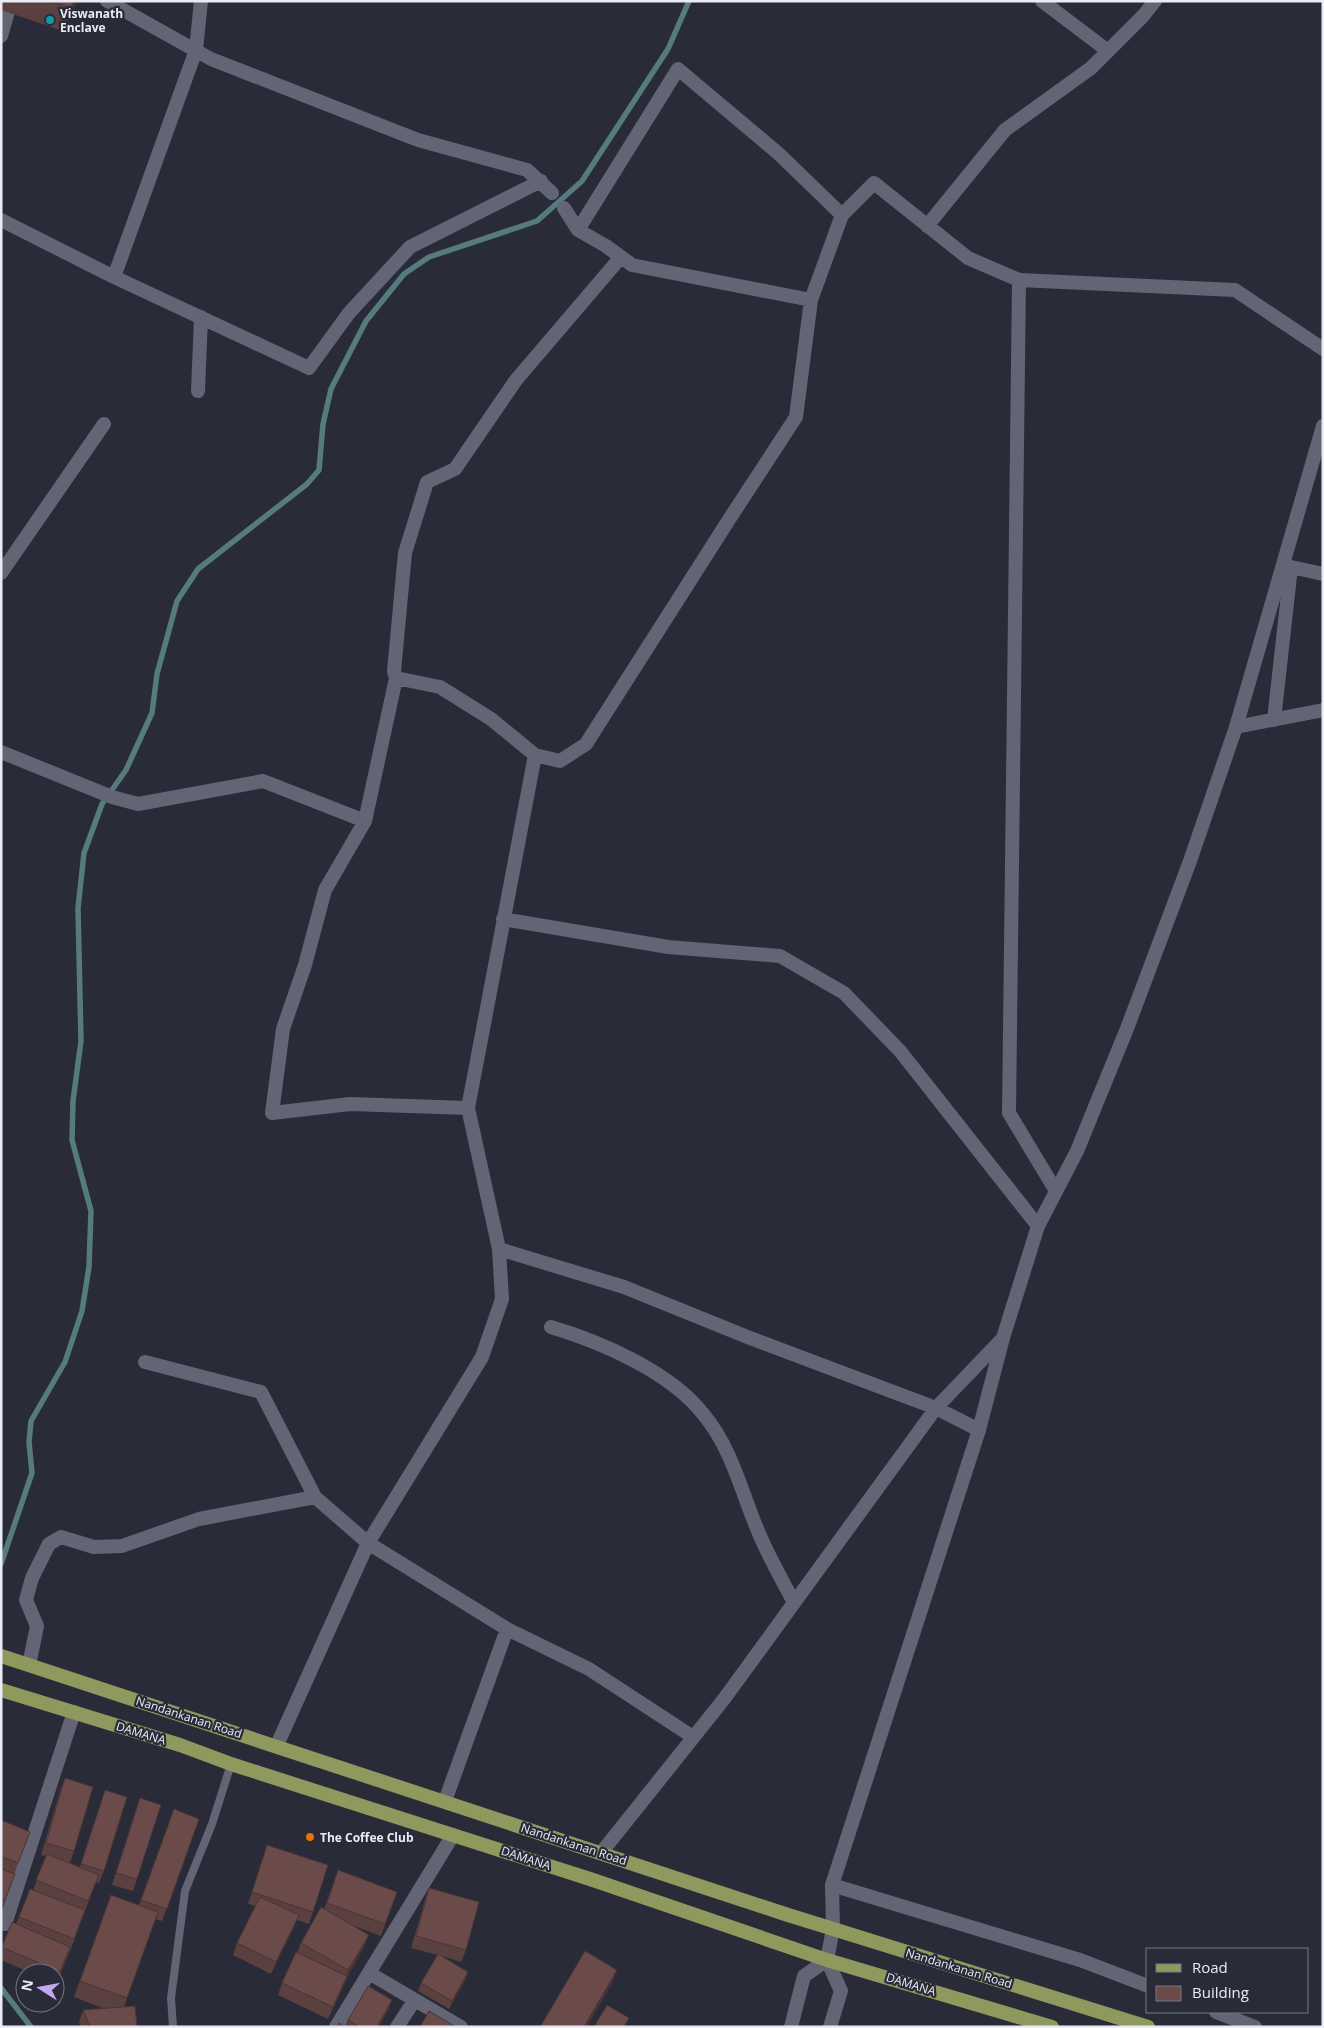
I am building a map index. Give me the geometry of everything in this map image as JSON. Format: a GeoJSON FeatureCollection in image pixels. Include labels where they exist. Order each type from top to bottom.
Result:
{"type":"FeatureCollection","features":[{"type":"Feature","properties":{"kind":"main road","name":"Nandankanan Road"},"geometry":{"type":"LineString","coordinates":[[4,1657],[833,1929],[1148,2027]]}},
{"type":"Feature","properties":{"kind":"main road","name":"DAMANA"},"geometry":{"type":"LineString","coordinates":[[1,1690],[180,1745],[231,1764],[453,1834],[827,1960],[1052,2027]]}},
{"type":"Feature","properties":{"kind":"street"},"geometry":{"type":"LineString","coordinates":[[1,36],[11,1]]}},
{"type":"Feature","properties":{"kind":"street"},"geometry":{"type":"LineString","coordinates":[[107,1],[211,59],[418,140],[526,170],[541,181],[552,193]]}},
{"type":"Feature","properties":{"kind":"street"},"geometry":{"type":"LineString","coordinates":[[114,277],[196,50],[201,1]]}},
{"type":"Feature","properties":{"kind":"street"},"geometry":{"type":"LineString","coordinates":[[1042,1],[1108,51]]}},
{"type":"Feature","properties":{"kind":"street"},"geometry":{"type":"LineString","coordinates":[[928,226],[1005,130],[1091,68],[1155,1]]}},
{"type":"Feature","properties":{"kind":"street"},"geometry":{"type":"LineString","coordinates":[[578,230],[678,69],[780,154],[842,215]]}},
{"type":"Feature","properties":{"kind":"street"},"geometry":{"type":"LineString","coordinates":[[1,220],[114,277],[309,368],[349,313],[410,247],[541,181]]}},
{"type":"Feature","properties":{"kind":"street"},"geometry":{"type":"LineString","coordinates":[[396,678],[440,687],[491,719],[536,755],[560,762],[586,744],[796,417],[810,300],[842,215],[874,183],[968,258],[1019,280],[1235,290],[1323,349]]}},
{"type":"Feature","properties":{"kind":"street"},"geometry":{"type":"LineString","coordinates":[[564,208],[578,230],[632,265],[810,300]]}},
{"type":"Feature","properties":{"kind":"street"},"geometry":{"type":"LineString","coordinates":[[468,1108],[350,1104],[272,1114],[283,1029],[304,965],[325,890],[365,821],[396,678],[394,671],[405,553],[427,482],[455,469],[516,380],[621,257]]}},
{"type":"Feature","properties":{"kind":"street"},"geometry":{"type":"LineString","coordinates":[[1019,280],[1009,1113],[1056,1191]]}},
{"type":"Feature","properties":{"kind":"street"},"geometry":{"type":"LineString","coordinates":[[198,391],[201,318]]}},
{"type":"Feature","properties":{"kind":"street"},"geometry":{"type":"LineString","coordinates":[[1,573],[104,424]]}},
{"type":"Feature","properties":{"kind":"street"},"geometry":{"type":"LineString","coordinates":[[830,2027],[841,1991],[827,1960],[833,1929],[832,1885],[978,1430],[1003,1338],[1038,1226],[1077,1151],[1128,1026],[1190,861],[1236,727],[1323,426]]}},
{"type":"Feature","properties":{"kind":"street"},"geometry":{"type":"LineString","coordinates":[[1274,720],[1291,567],[1323,574]]}},
{"type":"Feature","properties":{"kind":"street"},"geometry":{"type":"LineString","coordinates":[[1236,727],[1323,710]]}},
{"type":"Feature","properties":{"kind":"street"},"geometry":{"type":"LineString","coordinates":[[1,752],[112,797],[138,804],[263,781],[365,821]]}},
{"type":"Feature","properties":{"kind":"street"},"geometry":{"type":"LineString","coordinates":[[277,1746],[368,1543],[482,1358],[502,1299],[500,1249],[468,1108],[536,755]]}},
{"type":"Feature","properties":{"kind":"street"},"geometry":{"type":"LineString","coordinates":[[503,919],[668,947],[780,956],[844,993],[900,1051],[1038,1226]]}},
{"type":"Feature","properties":{"kind":"street"},"geometry":{"type":"LineString","coordinates":[[500,1249],[624,1287],[750,1338],[936,1408],[978,1430]]}},
{"type":"Feature","properties":{"kind":"street"},"geometry":{"type":"LineString","coordinates":[[551,1327],[573,1334],[645,1366],[681,1392],[704,1414],[730,1455],[758,1532],[794,1603]]}},
{"type":"Feature","properties":{"kind":"street"},"geometry":{"type":"LineString","coordinates":[[601,1853],[693,1737],[794,1603],[936,1408],[1003,1338]]}},
{"type":"Feature","properties":{"kind":"street"},"geometry":{"type":"LineString","coordinates":[[146,1362],[261,1392],[315,1497],[368,1543],[507,1629],[589,1669],[693,1737]]}},
{"type":"Feature","properties":{"kind":"street"},"geometry":{"type":"LineString","coordinates":[[29,1665],[37,1626],[26,1600],[32,1578],[49,1544],[61,1538],[94,1546],[122,1546],[199,1519],[315,1497]]}},
{"type":"Feature","properties":{"kind":"street"},"geometry":{"type":"LineString","coordinates":[[445,1801],[507,1629]]}},
{"type":"Feature","properties":{"kind":"street"},"geometry":{"type":"LineString","coordinates":[[5,1924],[74,1712]]}},
{"type":"Feature","properties":{"kind":"street"},"geometry":{"type":"LineString","coordinates":[[336,2027],[453,1834]]}},
{"type":"Feature","properties":{"kind":"street"},"geometry":{"type":"LineString","coordinates":[[832,1885],[1080,1960],[1146,1985]]}},
{"type":"Feature","properties":{"kind":"street"},"geometry":{"type":"LineString","coordinates":[[791,2027],[804,1976],[827,1960]]}},
{"type":"Feature","properties":{"kind":"street"},"geometry":{"type":"LineString","coordinates":[[369,1973],[461,2027]]}},
{"type":"Feature","properties":{"kind":"street"},"geometry":{"type":"LineString","coordinates":[[397,2027],[414,2001]]}},
{"type":"Feature","properties":{"kind":"street"},"geometry":{"type":"LineString","coordinates":[[1219,2013],[1255,2027]]}},
{"type":"Feature","properties":{"kind":"lane"},"geometry":{"type":"LineString","coordinates":[[174,2027],[171,1998],[185,1891],[212,1824],[231,1764]]}},
{"type":"Feature","properties":{"kind":"building"},"geometry":{"type":"Polygon","coordinates":[[[52,1],[74,1],[71,8],[52,1]]]}},
{"type":"Feature","properties":{"kind":"building"},"geometry":{"type":"Polygon","coordinates":[[[65,1778],[93,1787],[74,1851],[46,1843],[65,1778]]]}},
{"type":"Feature","properties":{"kind":"building"},"geometry":{"type":"Polygon","coordinates":[[[105,1790],[127,1797],[104,1871],[81,1864],[105,1790]]]}},
{"type":"Feature","properties":{"kind":"building"},"geometry":{"type":"Polygon","coordinates":[[[140,1798],[161,1805],[137,1879],[116,1873],[140,1798]]]}},
{"type":"Feature","properties":{"kind":"building"},"geometry":{"type":"Polygon","coordinates":[[[174,1809],[199,1819],[167,1909],[141,1900],[174,1809]]]}},
{"type":"Feature","properties":{"kind":"building"},"geometry":{"type":"Polygon","coordinates":[[[1,1820],[30,1832],[18,1863],[1,1856],[1,1820]]]}},
{"type":"Feature","properties":{"kind":"building"},"geometry":{"type":"Polygon","coordinates":[[[267,1845],[328,1865],[313,1912],[252,1892],[267,1845]]]}},
{"type":"Feature","properties":{"kind":"building"},"geometry":{"type":"Polygon","coordinates":[[[47,1854],[99,1875],[88,1901],[36,1880],[47,1854]]]}},
{"type":"Feature","properties":{"kind":"building"},"geometry":{"type":"Polygon","coordinates":[[[1,1869],[15,1874],[5,1900],[1,1898],[1,1869]]]}},
{"type":"Feature","properties":{"kind":"building"},"geometry":{"type":"Polygon","coordinates":[[[338,1870],[397,1892],[385,1924],[327,1903],[338,1870]]]}},
{"type":"Feature","properties":{"kind":"building"},"geometry":{"type":"Polygon","coordinates":[[[429,1888],[479,1902],[466,1950],[416,1936],[429,1888]]]}},
{"type":"Feature","properties":{"kind":"building"},"geometry":{"type":"Polygon","coordinates":[[[30,1889],[85,1910],[74,1939],[19,1917],[30,1889]]]}},
{"type":"Feature","properties":{"kind":"building"},"geometry":{"type":"Polygon","coordinates":[[[111,1895],[158,1912],[127,1998],[80,1981],[111,1895]]]}},
{"type":"Feature","properties":{"kind":"building"},"geometry":{"type":"Polygon","coordinates":[[[260,1897],[299,1915],[276,1962],[237,1943],[260,1897]]]}},
{"type":"Feature","properties":{"kind":"building"},"geometry":{"type":"Polygon","coordinates":[[[321,1907],[369,1935],[348,1970],[301,1943],[321,1907]]]}},
{"type":"Feature","properties":{"kind":"building"},"geometry":{"type":"Polygon","coordinates":[[[12,1922],[70,1947],[64,1963],[39,1963],[2,1947],[12,1922]]]}},
{"type":"Feature","properties":{"kind":"building"},"geometry":{"type":"Polygon","coordinates":[[[585,1951],[617,1970],[584,2027],[540,2027],[585,1951]]]}},
{"type":"Feature","properties":{"kind":"building"},"geometry":{"type":"Polygon","coordinates":[[[296,1952],[347,1976],[333,2007],[282,1983],[296,1952]]]}},
{"type":"Feature","properties":{"kind":"building"},"geometry":{"type":"Polygon","coordinates":[[[438,1954],[468,1972],[452,2001],[421,1983],[438,1954]]]}},
{"type":"Feature","properties":{"kind":"building"},"geometry":{"type":"Polygon","coordinates":[[[368,1986],[392,2000],[377,2027],[360,2027],[348,2020],[368,1986]]]}},
{"type":"Feature","properties":{"kind":"building"},"geometry":{"type":"Polygon","coordinates":[[[607,2005],[629,2018],[624,2027],[594,2027],[607,2005]]]}},
{"type":"Feature","properties":{"kind":"building"},"geometry":{"type":"Polygon","coordinates":[[[135,2006],[137,2027],[90,2027],[83,2010],[135,2006]]]}},
{"type":"Feature","properties":{"kind":"building"},"geometry":{"type":"Polygon","coordinates":[[[429,2011],[456,2027],[420,2027],[429,2011]]]}},
{"type":"Feature","properties":{"kind":"building"},"geometry":{"type":"Polygon","coordinates":[[[339,2023],[345,2027],[337,2027],[339,2023]]]}},
{"type":"Feature","properties":{"kind":"waterway"},"geometry":{"type":"LineString","coordinates":[[1,1564],[32,1473],[29,1442],[31,1421],[65,1362],[82,1311],[89,1267],[91,1211],[72,1140],[73,1101],[81,1041],[78,908],[84,853],[102,804],[126,770],[152,713],[157,674],[177,601],[198,569],[307,484],[319,470],[323,424],[331,389],[366,321],[404,274],[429,257],[537,221],[582,181],[668,49],[689,1]]}},
{"type":"Feature","properties":{"kind":"waterway"},"geometry":{"type":"LineString","coordinates":[[1,1988],[31,2027]]}},
{"type":"Feature","properties":{"kind":"place","name":"Viswanath Enclave"},"geometry":{"type":"Point","coordinates":[50,20]}},
{"type":"Feature","properties":{"kind":"place","name":"The Coffee Club"},"geometry":{"type":"Point","coordinates":[310,1837]}}]}
